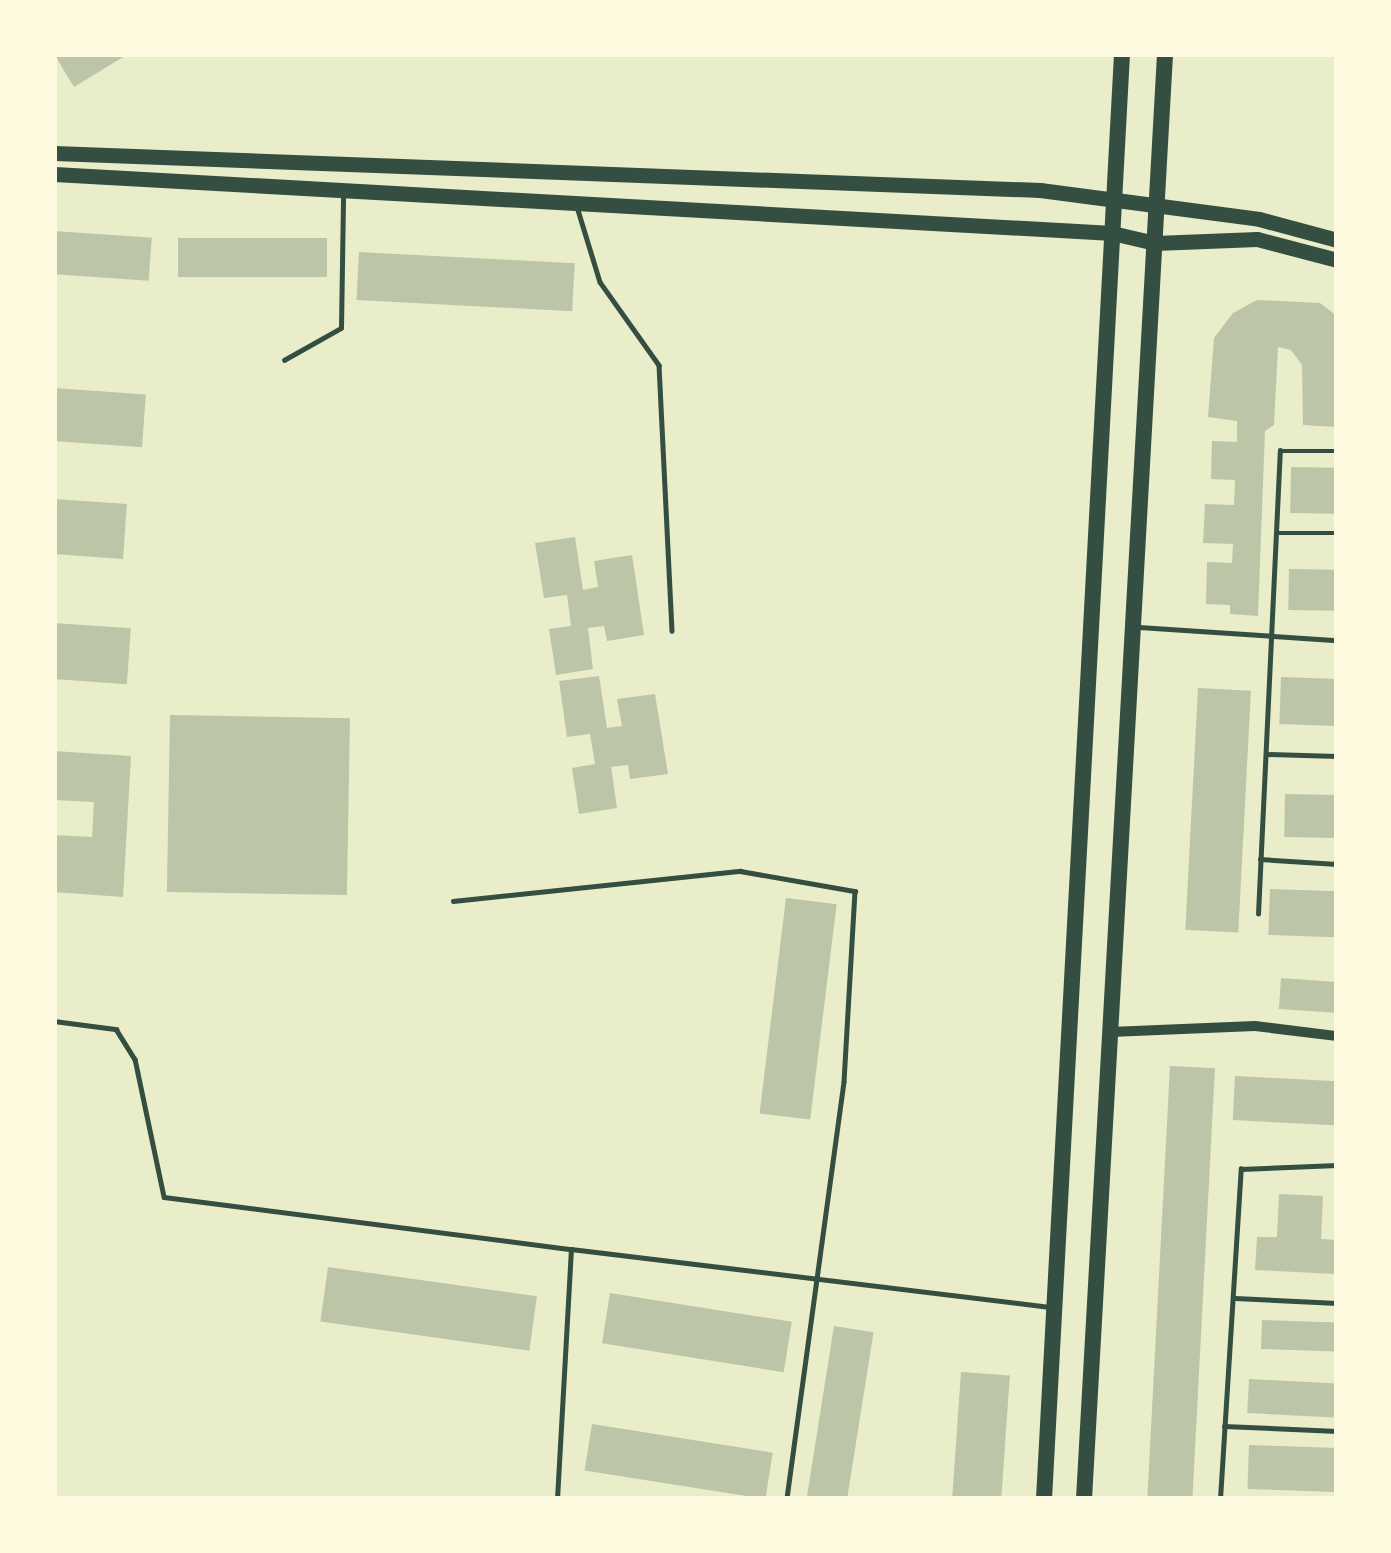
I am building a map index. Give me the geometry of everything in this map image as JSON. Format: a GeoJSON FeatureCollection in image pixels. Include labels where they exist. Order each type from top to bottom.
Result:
{"type":"FeatureCollection","features":[{"type":"Feature","properties":{"kind":"main road"},"geometry":{"type":"LineString","coordinates":[[1044,1499],[1122,54]]}},
{"type":"Feature","properties":{"kind":"main road"},"geometry":{"type":"LineString","coordinates":[[1084,1499],[1165,54]]}},
{"type":"Feature","properties":{"kind":"main road"},"geometry":{"type":"LineString","coordinates":[[54,153],[1040,190],[1258,219],[1337,240]]}},
{"type":"Feature","properties":{"kind":"main road"},"geometry":{"type":"LineString","coordinates":[[54,174],[1112,233],[1155,243],[1256,239],[1337,260]]}},
{"type":"Feature","properties":{"kind":"street"},"geometry":{"type":"LineString","coordinates":[[1110,1032],[1255,1026],[1337,1036]]}},
{"type":"Feature","properties":{"kind":"lane"},"geometry":{"type":"LineString","coordinates":[[284,360],[341,328],[344,191]]}},
{"type":"Feature","properties":{"kind":"lane"},"geometry":{"type":"LineString","coordinates":[[576,204],[600,281],[659,365],[672,631]]}},
{"type":"Feature","properties":{"kind":"lane"},"geometry":{"type":"LineString","coordinates":[[1258,914],[1280,452],[1337,451]]}},
{"type":"Feature","properties":{"kind":"lane"},"geometry":{"type":"LineString","coordinates":[[1279,533],[1337,533]]}},
{"type":"Feature","properties":{"kind":"lane"},"geometry":{"type":"LineString","coordinates":[[1134,626],[1337,640]]}},
{"type":"Feature","properties":{"kind":"lane"},"geometry":{"type":"LineString","coordinates":[[1266,754],[1337,756]]}},
{"type":"Feature","properties":{"kind":"lane"},"geometry":{"type":"LineString","coordinates":[[1260,859],[1337,864]]}},
{"type":"Feature","properties":{"kind":"lane"},"geometry":{"type":"LineString","coordinates":[[452,901],[740,871],[855,891],[844,1082],[813,1279],[787,1499]]}},
{"type":"Feature","properties":{"kind":"lane"},"geometry":{"type":"LineString","coordinates":[[54,1021],[116,1029],[135,1059],[164,1196],[1055,1308]]}},
{"type":"Feature","properties":{"kind":"lane"},"geometry":{"type":"LineString","coordinates":[[1220,1499],[1241,1169],[1337,1165]]}},
{"type":"Feature","properties":{"kind":"lane"},"geometry":{"type":"LineString","coordinates":[[557,1499],[571,1249]]}},
{"type":"Feature","properties":{"kind":"lane"},"geometry":{"type":"LineString","coordinates":[[1233,1298],[1337,1303]]}},
{"type":"Feature","properties":{"kind":"lane"},"geometry":{"type":"LineString","coordinates":[[1225,1426],[1337,1431]]}},
{"type":"Feature","properties":{"kind":"building"},"geometry":{"type":"Polygon","coordinates":[[[54,54],[128,54],[74,87],[54,54]]]}},
{"type":"Feature","properties":{"kind":"building"},"geometry":{"type":"Polygon","coordinates":[[[54,231],[152,238],[149,281],[54,274],[54,231]]]}},
{"type":"Feature","properties":{"kind":"building"},"geometry":{"type":"Polygon","coordinates":[[[178,238],[327,238],[327,277],[178,277],[178,238]]]}},
{"type":"Feature","properties":{"kind":"building"},"geometry":{"type":"Polygon","coordinates":[[[359,252],[575,263],[572,311],[356,300],[359,252]]]}},
{"type":"Feature","properties":{"kind":"building"},"geometry":{"type":"Polygon","coordinates":[[[1257,300],[1320,303],[1337,316],[1337,427],[1303,425],[1302,365],[1291,350],[1278,347],[1274,425],[1265,431],[1258,616],[1230,614],[1230,605],[1206,604],[1207,562],[1232,563],[1233,544],[1203,543],[1205,504],[1234,505],[1235,480],[1211,479],[1212,441],[1237,442],[1237,421],[1208,417],[1214,338],[1233,313],[1257,300]]]}},
{"type":"Feature","properties":{"kind":"building"},"geometry":{"type":"Polygon","coordinates":[[[54,388],[146,394],[142,447],[54,441],[54,388]]]}},
{"type":"Feature","properties":{"kind":"building"},"geometry":{"type":"Polygon","coordinates":[[[1291,467],[1337,468],[1336,514],[1290,513],[1291,467]]]}},
{"type":"Feature","properties":{"kind":"building"},"geometry":{"type":"Polygon","coordinates":[[[54,499],[127,504],[123,559],[54,554],[54,499]]]}},
{"type":"Feature","properties":{"kind":"building"},"geometry":{"type":"Polygon","coordinates":[[[575,537],[583,590],[598,587],[594,561],[632,555],[644,635],[607,641],[604,626],[588,628],[593,669],[556,675],[549,629],[571,626],[567,595],[544,598],[535,543],[575,537]]]}},
{"type":"Feature","properties":{"kind":"building"},"geometry":{"type":"Polygon","coordinates":[[[1289,569],[1337,570],[1336,611],[1288,610],[1289,569]]]}},
{"type":"Feature","properties":{"kind":"building"},"geometry":{"type":"Polygon","coordinates":[[[54,623],[131,628],[127,684],[54,679],[54,623]]]}},
{"type":"Feature","properties":{"kind":"building"},"geometry":{"type":"Polygon","coordinates":[[[599,676],[607,728],[622,726],[617,699],[655,694],[668,774],[630,779],[628,765],[611,767],[617,808],[579,814],[572,768],[595,764],[590,734],[567,737],[559,681],[599,676]]]}},
{"type":"Feature","properties":{"kind":"building"},"geometry":{"type":"Polygon","coordinates":[[[1281,677],[1337,679],[1335,726],[1279,724],[1281,677]]]}},
{"type":"Feature","properties":{"kind":"building"},"geometry":{"type":"Polygon","coordinates":[[[1198,688],[1251,691],[1238,932],[1185,930],[1198,688]]]}},
{"type":"Feature","properties":{"kind":"building"},"geometry":{"type":"Polygon","coordinates":[[[170,715],[350,718],[347,895],[167,892],[170,715]]]}},
{"type":"Feature","properties":{"kind":"building"},"geometry":{"type":"Polygon","coordinates":[[[54,751],[131,756],[123,897],[54,892],[54,835],[92,837],[94,802],[54,800],[54,751]]]}},
{"type":"Feature","properties":{"kind":"building"},"geometry":{"type":"Polygon","coordinates":[[[1285,794],[1337,795],[1336,838],[1284,837],[1285,794]]]}},
{"type":"Feature","properties":{"kind":"building"},"geometry":{"type":"Polygon","coordinates":[[[1270,889],[1337,891],[1335,937],[1268,935],[1270,889]]]}},
{"type":"Feature","properties":{"kind":"building"},"geometry":{"type":"Polygon","coordinates":[[[786,898],[837,904],[810,1120],[760,1113],[786,898]]]}},
{"type":"Feature","properties":{"kind":"building"},"geometry":{"type":"Polygon","coordinates":[[[1281,978],[1337,982],[1335,1013],[1279,1009],[1281,978]]]}},
{"type":"Feature","properties":{"kind":"building"},"geometry":{"type":"Polygon","coordinates":[[[1170,1066],[1215,1068],[1192,1499],[1147,1498],[1170,1066]]]}},
{"type":"Feature","properties":{"kind":"building"},"geometry":{"type":"Polygon","coordinates":[[[1235,1076],[1337,1081],[1335,1125],[1233,1120],[1235,1076]]]}},
{"type":"Feature","properties":{"kind":"building"},"geometry":{"type":"Polygon","coordinates":[[[1279,1194],[1323,1196],[1321,1239],[1337,1240],[1337,1274],[1255,1270],[1257,1237],[1277,1237],[1279,1194]]]}},
{"type":"Feature","properties":{"kind":"building"},"geometry":{"type":"Polygon","coordinates":[[[328,1267],[537,1296],[529,1351],[320,1321],[328,1267]]]}},
{"type":"Feature","properties":{"kind":"building"},"geometry":{"type":"Polygon","coordinates":[[[610,1293],[792,1322],[784,1372],[602,1343],[610,1293]]]}},
{"type":"Feature","properties":{"kind":"building"},"geometry":{"type":"Polygon","coordinates":[[[1262,1320],[1337,1323],[1336,1352],[1261,1349],[1262,1320]]]}},
{"type":"Feature","properties":{"kind":"building"},"geometry":{"type":"Polygon","coordinates":[[[834,1326],[874,1332],[847,1499],[807,1499],[834,1326]]]}},
{"type":"Feature","properties":{"kind":"building"},"geometry":{"type":"Polygon","coordinates":[[[961,1372],[1010,1375],[1001,1499],[952,1499],[961,1372]]]}},
{"type":"Feature","properties":{"kind":"building"},"geometry":{"type":"Polygon","coordinates":[[[1249,1379],[1337,1384],[1335,1418],[1247,1413],[1249,1379]]]}},
{"type":"Feature","properties":{"kind":"building"},"geometry":{"type":"Polygon","coordinates":[[[592,1424],[773,1453],[765,1499],[585,1470],[592,1424]]]}},
{"type":"Feature","properties":{"kind":"building"},"geometry":{"type":"Polygon","coordinates":[[[1249,1445],[1337,1448],[1335,1492],[1247,1489],[1249,1445]]]}}]}
